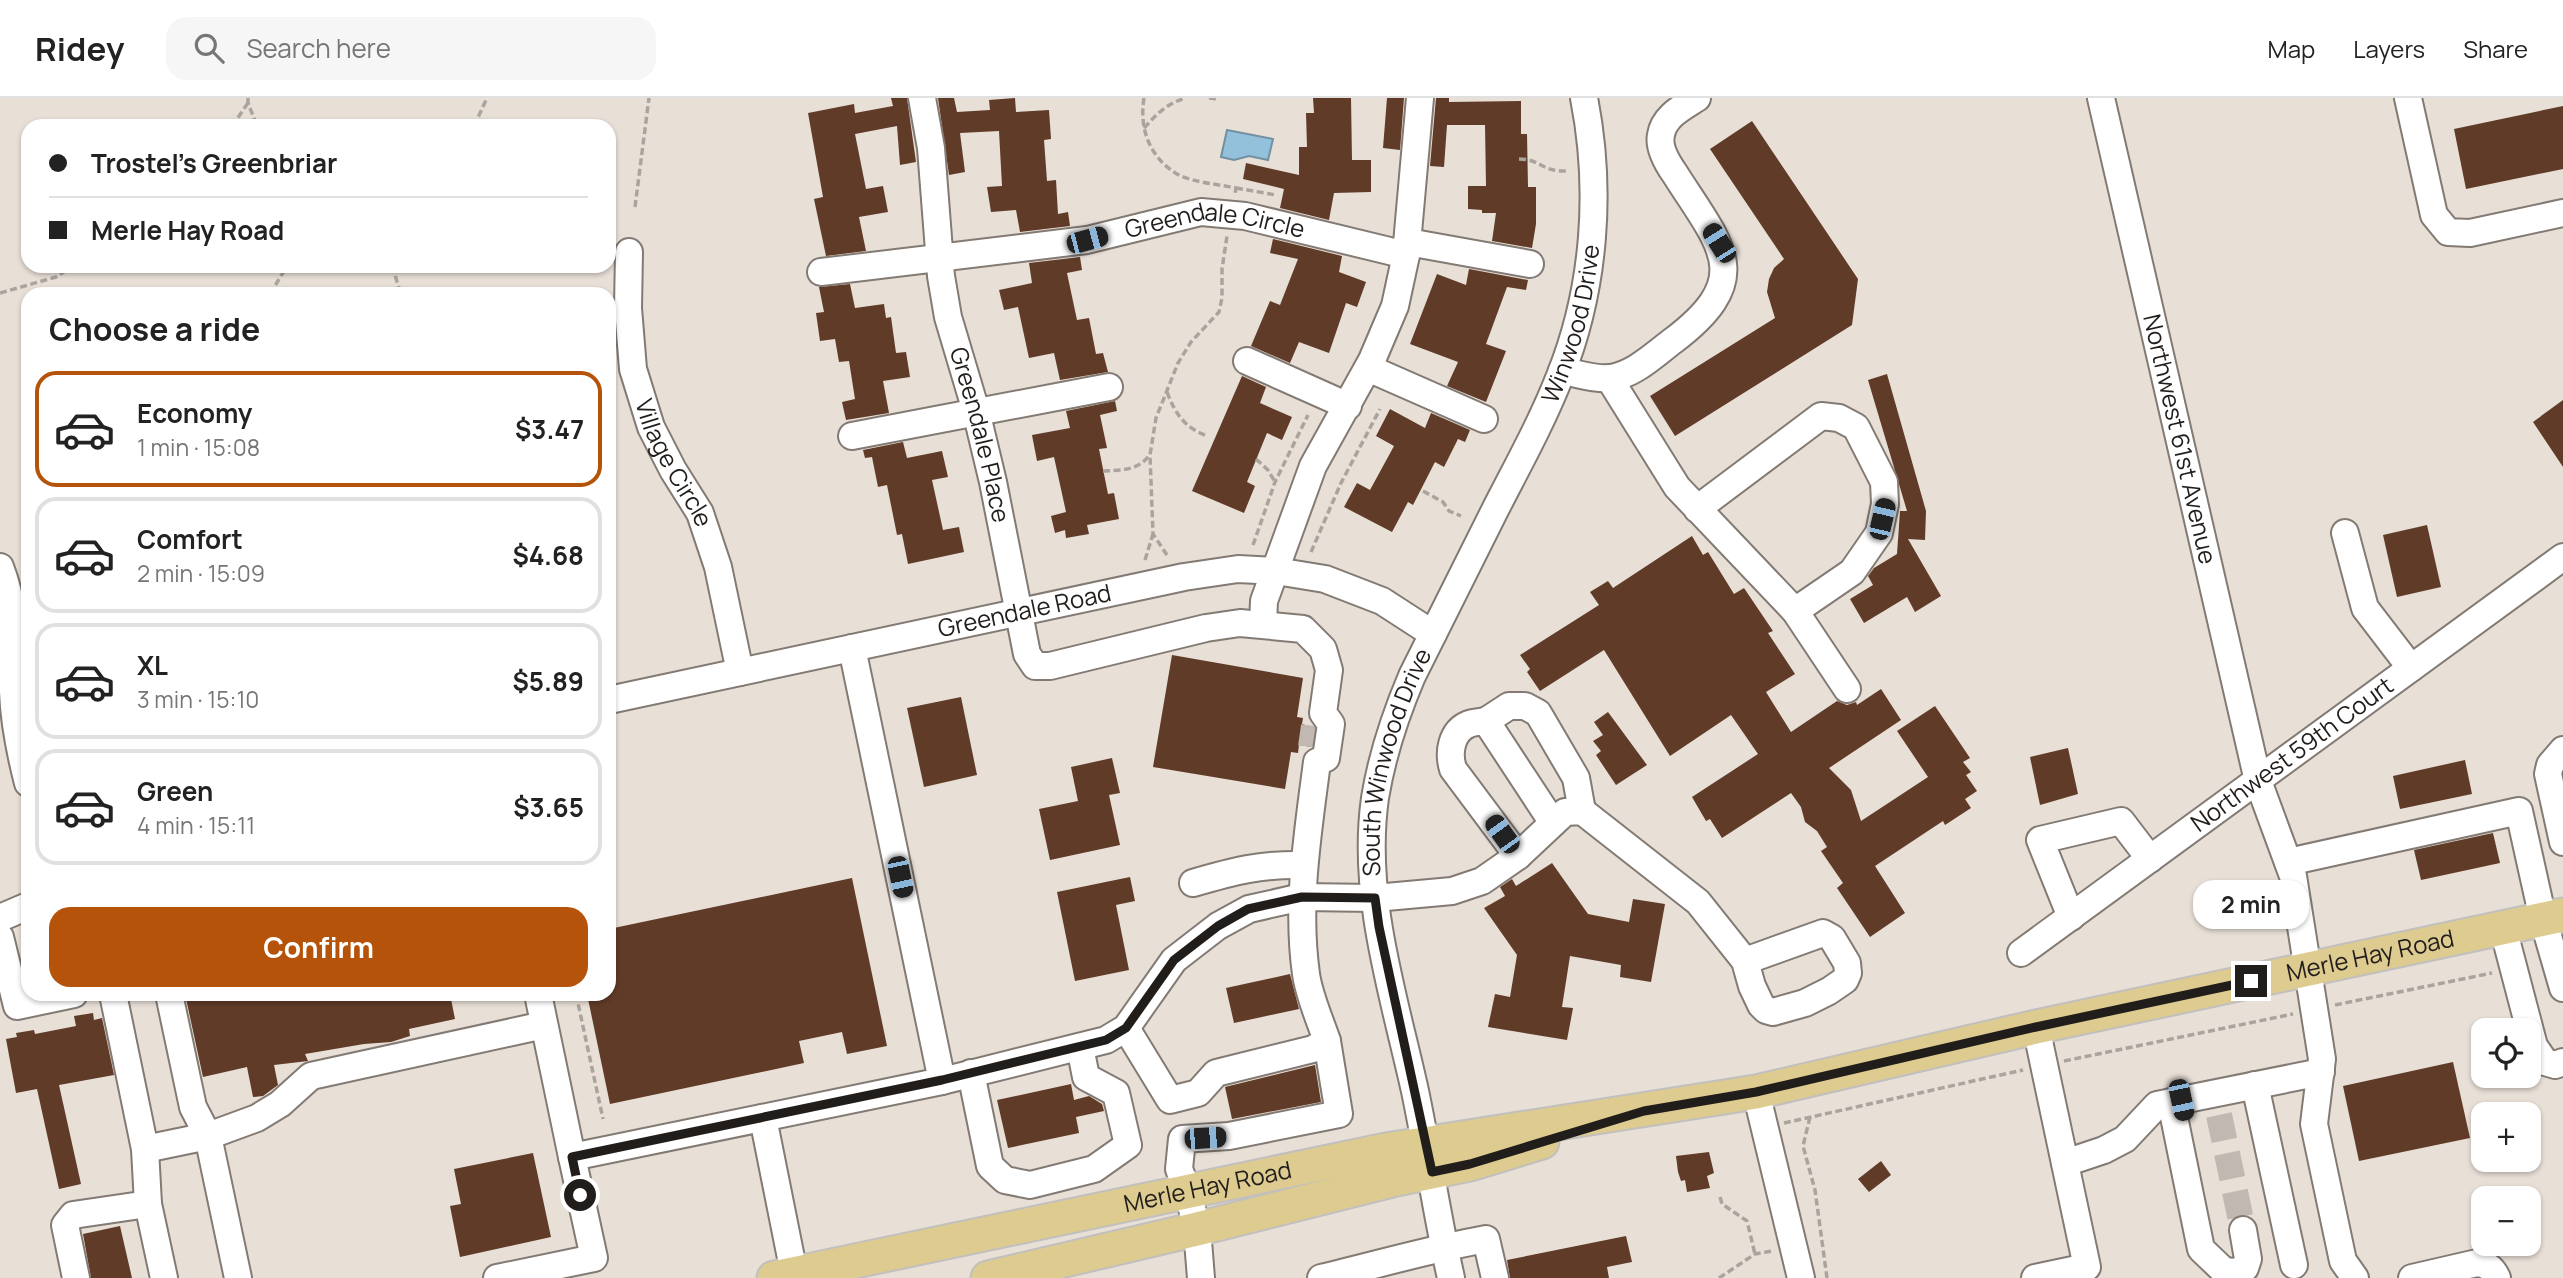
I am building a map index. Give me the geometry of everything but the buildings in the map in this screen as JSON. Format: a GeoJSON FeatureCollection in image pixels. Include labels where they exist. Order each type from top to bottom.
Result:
{"type":"FeatureCollection","features":[{"type":"Feature","properties":{"kind":"main road","name":"Merle Hay Road"},"geometry":{"type":"LineString","coordinates":[[788,1277],[1188,1192],[1429,1158],[1644,1111],[1756,1092],[2036,1027],[2553,917]]}},
{"type":"Feature","properties":{"kind":"main road","name":"Merle Hay Road"},"geometry":{"type":"LineString","coordinates":[[988,1278],[1197,1229],[1429,1158]]}},
{"type":"Feature","properties":{"kind":"street","name":"Greendale Place"},"geometry":{"type":"LineString","coordinates":[[922,98],[931,148],[948,317],[976,411],[993,482],[1027,654],[1035,666],[1050,666],[1206,628],[1240,623],[1263,624]]}},
{"type":"Feature","properties":{"kind":"street"},"geometry":{"type":"LineString","coordinates":[[1182,1139],[1229,1136],[1339,1114],[1327,1041],[1306,975],[1302,897],[1316,737],[1329,671],[1323,649],[1303,629],[1263,624],[1264,601],[1313,466],[1368,368],[1395,306],[1407,248],[1420,98]]}},
{"type":"Feature","properties":{"kind":"street","name":"Winwood Drive"},"geometry":{"type":"LineString","coordinates":[[1485,532],[1539,424],[1562,371],[1577,326],[1588,273],[1593,220],[1593,168],[1584,98]]}},
{"type":"Feature","properties":{"kind":"street"},"geometry":{"type":"LineString","coordinates":[[1562,371],[1609,378],[1636,368],[1693,325],[1712,305],[1722,285],[1723,261],[1719,243],[1665,158],[1660,135],[1670,116],[1697,98]]}},
{"type":"Feature","properties":{"kind":"street","name":"Northwest 61st Avenue"},"geometry":{"type":"LineString","coordinates":[[2101,98],[2258,781],[2293,876],[2321,1051],[2314,1124],[2343,1261],[2355,1278]]}},
{"type":"Feature","properties":{"kind":"street"},"geometry":{"type":"LineString","coordinates":[[2408,98],[2434,215],[2448,232],[2470,233],[2563,212]]}},
{"type":"Feature","properties":{"kind":"street","name":"Greendale Circle"},"geometry":{"type":"LineString","coordinates":[[940,258],[1087,240],[1201,212],[1234,201],[1407,248],[1530,264]]}},
{"type":"Feature","properties":{"kind":"street","name":"Village Circle"},"geometry":{"type":"LineString","coordinates":[[629,251],[628,308],[634,369],[651,427],[704,524],[719,567],[740,672]]}},
{"type":"Feature","properties":{"kind":"street"},"geometry":{"type":"LineString","coordinates":[[821,272],[940,258]]}},
{"type":"Feature","properties":{"kind":"street"},"geometry":{"type":"LineString","coordinates":[[1247,361],[1348,406]]}},
{"type":"Feature","properties":{"kind":"street"},"geometry":{"type":"LineString","coordinates":[[1368,368],[1484,419]]}},
{"type":"Feature","properties":{"kind":"street"},"geometry":{"type":"LineString","coordinates":[[1609,378],[1677,487],[1795,611],[1847,689]]}},
{"type":"Feature","properties":{"kind":"street"},"geometry":{"type":"LineString","coordinates":[[852,436],[1109,387]]}},
{"type":"Feature","properties":{"kind":"street"},"geometry":{"type":"LineString","coordinates":[[1697,509],[1821,416],[1839,418],[1856,427],[1884,482],[1885,504],[1879,533],[1852,572],[1795,611]]}},
{"type":"Feature","properties":{"kind":"street","name":"South Winwood Drive"},"geometry":{"type":"LineString","coordinates":[[1451,1278],[1429,1158],[1379,927],[1372,842],[1375,800],[1395,717],[1433,634],[1485,532]]}},
{"type":"Feature","properties":{"kind":"street"},"geometry":{"type":"LineString","coordinates":[[2345,533],[2365,608],[2411,668]]}},
{"type":"Feature","properties":{"kind":"street","name":"Northwest 59th Court"},"geometry":{"type":"LineString","coordinates":[[2021,953],[2563,557]]}},
{"type":"Feature","properties":{"kind":"street"},"geometry":{"type":"LineString","coordinates":[[0,566],[8,587],[14,630],[13,688],[15,722],[21,750]]}},
{"type":"Feature","properties":{"kind":"street","name":"Greendale Road"},"geometry":{"type":"LineString","coordinates":[[616,699],[1184,577],[1238,569],[1276,571],[1325,579],[1382,601],[1433,634]]}},
{"type":"Feature","properties":{"kind":"street"},"geometry":{"type":"LineString","coordinates":[[852,648],[942,1080]]}},
{"type":"Feature","properties":{"kind":"street"},"geometry":{"type":"LineString","coordinates":[[1518,856],[1453,769],[1449,755],[1455,735],[1468,724],[1486,721],[1509,706],[1525,706],[1538,713],[1576,778],[1583,811],[1698,902],[1745,961]]}},
{"type":"Feature","properties":{"kind":"street"},"geometry":{"type":"LineString","coordinates":[[1486,721],[1553,823]]}},
{"type":"Feature","properties":{"kind":"street"},"geometry":{"type":"LineString","coordinates":[[2563,750],[2550,765],[2548,774],[2563,842]]}},
{"type":"Feature","properties":{"kind":"street"},"geometry":{"type":"LineString","coordinates":[[572,1157],[942,1080],[1106,1040],[1126,1028],[1174,960],[1213,915],[1302,897],[1375,898],[1452,891],[1482,881],[1518,856],[1565,812],[1583,811]]}},
{"type":"Feature","properties":{"kind":"street"},"geometry":{"type":"LineString","coordinates":[[2288,862],[2519,811],[2553,917],[2563,988]]}},
{"type":"Feature","properties":{"kind":"street"},"geometry":{"type":"LineString","coordinates":[[2071,917],[2040,840],[2121,821],[2150,859]]}},
{"type":"Feature","properties":{"kind":"street"},"geometry":{"type":"LineString","coordinates":[[1194,883],[1241,869],[1270,864],[1303,865]]}},
{"type":"Feature","properties":{"kind":"street"},"geometry":{"type":"LineString","coordinates":[[0,918],[21,909]]}},
{"type":"Feature","properties":{"kind":"street"},"geometry":{"type":"LineString","coordinates":[[2503,928],[2534,1046],[2545,1062],[2556,1065],[2563,1062]]}},
{"type":"Feature","properties":{"kind":"street"},"geometry":{"type":"LineString","coordinates":[[0,937],[17,1006],[41,1001]]}},
{"type":"Feature","properties":{"kind":"street"},"geometry":{"type":"LineString","coordinates":[[114,1001],[145,1149],[148,1204],[164,1278]]}},
{"type":"Feature","properties":{"kind":"street"},"geometry":{"type":"LineString","coordinates":[[170,1001],[193,1107],[208,1136],[238,1278]]}},
{"type":"Feature","properties":{"kind":"street"},"geometry":{"type":"LineString","coordinates":[[497,1278],[594,1258],[539,1001]]}},
{"type":"Feature","properties":{"kind":"street"},"geometry":{"type":"LineString","coordinates":[[145,1149],[208,1136],[257,1118],[280,1104],[311,1076],[544,1025]]}},
{"type":"Feature","properties":{"kind":"street"},"geometry":{"type":"LineString","coordinates":[[2035,1278],[2088,1267],[2036,1027]]}},
{"type":"Feature","properties":{"kind":"street"},"geometry":{"type":"LineString","coordinates":[[1126,1028],[1170,1100],[1182,1139],[1179,1169],[1197,1229],[1201,1278]]}},
{"type":"Feature","properties":{"kind":"street"},"geometry":{"type":"LineString","coordinates":[[1170,1100],[1198,1093],[1216,1073],[1313,1049],[1327,1041]]}},
{"type":"Feature","properties":{"kind":"street"},"geometry":{"type":"LineString","coordinates":[[971,1073],[990,1166],[1005,1180],[1030,1185],[1094,1169],[1128,1145],[1116,1093],[1086,1077],[1080,1047]]}},
{"type":"Feature","properties":{"kind":"street"},"geometry":{"type":"LineString","coordinates":[[2065,1163],[2104,1150],[2124,1139],[2157,1105],[2176,1101],[2217,1104],[2255,1085],[2321,1072]]}},
{"type":"Feature","properties":{"kind":"street"},"geometry":{"type":"LineString","coordinates":[[2255,1085],[2294,1265]]}},
{"type":"Feature","properties":{"kind":"street"},"geometry":{"type":"LineString","coordinates":[[1756,1092],[1801,1278]]}},
{"type":"Feature","properties":{"kind":"street"},"geometry":{"type":"LineString","coordinates":[[2176,1101],[2215,1263],[2224,1271],[2235,1272],[2245,1268],[2248,1259],[2243,1230]]}},
{"type":"Feature","properties":{"kind":"street"},"geometry":{"type":"LineString","coordinates":[[763,1118],[788,1277]]}},
{"type":"Feature","properties":{"kind":"street"},"geometry":{"type":"LineString","coordinates":[[76,1278],[65,1224],[73,1215],[148,1204]]}},
{"type":"Feature","properties":{"kind":"street"},"geometry":{"type":"LineString","coordinates":[[1321,1278],[1403,1259],[1444,1246],[1486,1239],[1494,1278]]}},
{"type":"Feature","properties":{"kind":"street"},"geometry":{"type":"LineString","coordinates":[[2412,1278],[2477,1263],[2493,1270],[2497,1278]]}},
{"type":"Feature","properties":{"kind":"path"},"geometry":{"type":"LineString","coordinates":[[477,119],[487,98]]}},
{"type":"Feature","properties":{"kind":"path"},"geometry":{"type":"LineString","coordinates":[[635,207],[649,98]]}},
{"type":"Feature","properties":{"kind":"path"},"geometry":{"type":"LineString","coordinates":[[1144,98],[1141,117],[1144,128],[1157,155],[1178,174],[1234,201],[1276,195]]}},
{"type":"Feature","properties":{"kind":"path"},"geometry":{"type":"LineString","coordinates":[[1144,128],[1160,111],[1175,101],[1186,98]]}},
{"type":"Feature","properties":{"kind":"path"},"geometry":{"type":"LineString","coordinates":[[1209,98],[1219,99]]}},
{"type":"Feature","properties":{"kind":"path"},"geometry":{"type":"LineString","coordinates":[[236,119],[248,101]]}},
{"type":"Feature","properties":{"kind":"path"},"geometry":{"type":"LineString","coordinates":[[248,101],[254,119]]}},
{"type":"Feature","properties":{"kind":"path"},"geometry":{"type":"LineString","coordinates":[[1520,159],[1530,159],[1549,171],[1567,171]]}},
{"type":"Feature","properties":{"kind":"path"},"geometry":{"type":"LineString","coordinates":[[1145,559],[1153,534],[1150,455],[1156,418],[1178,363],[1191,342],[1219,312],[1223,259],[1234,201]]}},
{"type":"Feature","properties":{"kind":"path"},"geometry":{"type":"LineString","coordinates":[[0,293],[62,273]]}},
{"type":"Feature","properties":{"kind":"path"},"geometry":{"type":"LineString","coordinates":[[1166,390],[1182,421],[1191,430],[1205,435]]}},
{"type":"Feature","properties":{"kind":"path"},"geometry":{"type":"LineString","coordinates":[[1311,552],[1346,474],[1380,409]]}},
{"type":"Feature","properties":{"kind":"path"},"geometry":{"type":"LineString","coordinates":[[1253,545],[1275,482],[1308,415]]}},
{"type":"Feature","properties":{"kind":"path"},"geometry":{"type":"LineString","coordinates":[[1103,471],[1131,469],[1142,464],[1150,455]]}},
{"type":"Feature","properties":{"kind":"path"},"geometry":{"type":"LineString","coordinates":[[1256,459],[1268,470],[1275,482]]}},
{"type":"Feature","properties":{"kind":"path"},"geometry":{"type":"LineString","coordinates":[[1423,491],[1443,502],[1449,511],[1461,516]]}},
{"type":"Feature","properties":{"kind":"path"},"geometry":{"type":"LineString","coordinates":[[1153,534],[1167,555]]}},
{"type":"Feature","properties":{"kind":"path"},"geometry":{"type":"LineString","coordinates":[[578,1001],[603,1119]]}},
{"type":"Feature","properties":{"kind":"path"},"geometry":{"type":"LineString","coordinates":[[1765,1128],[2098,1054]]}},
{"type":"Feature","properties":{"kind":"path"},"geometry":{"type":"LineString","coordinates":[[1810,1117],[1803,1146],[1815,1190],[1827,1278]]}},
{"type":"Feature","properties":{"kind":"path"},"geometry":{"type":"LineString","coordinates":[[1720,1197],[1722,1204],[1747,1221],[1755,1254]]}},
{"type":"Feature","properties":{"kind":"path"},"geometry":{"type":"LineString","coordinates":[[1719,1278],[1755,1254],[1822,1241]]}},
{"type":"Feature","properties":{"kind":"water"},"geometry":{"type":"Polygon","coordinates":[[[1227,130],[1273,139],[1268,160],[1249,156],[1234,160],[1221,157],[1227,130]]]}},
{"type":"Feature","properties":{"kind":"tunnel"},"geometry":{"type":"LineString","coordinates":[[1311,747],[1314,726]]}},
{"type":"Feature","properties":{"kind":"tunnel"},"geometry":{"type":"LineString","coordinates":[[2219,1115],[2243,1230]]}},
{"type":"Feature","properties":{"kind":"route"},"geometry":{"type":"LineString","coordinates":[[580,1195],[572,1157],[942,1080],[1106,1040],[1126,1028],[1174,960],[1218,926],[1248,909],[1302,897],[1375,898],[1432,1172],[1470,1164],[1644,1111],[1756,1092],[2036,1027],[2251,981]]}}]}
